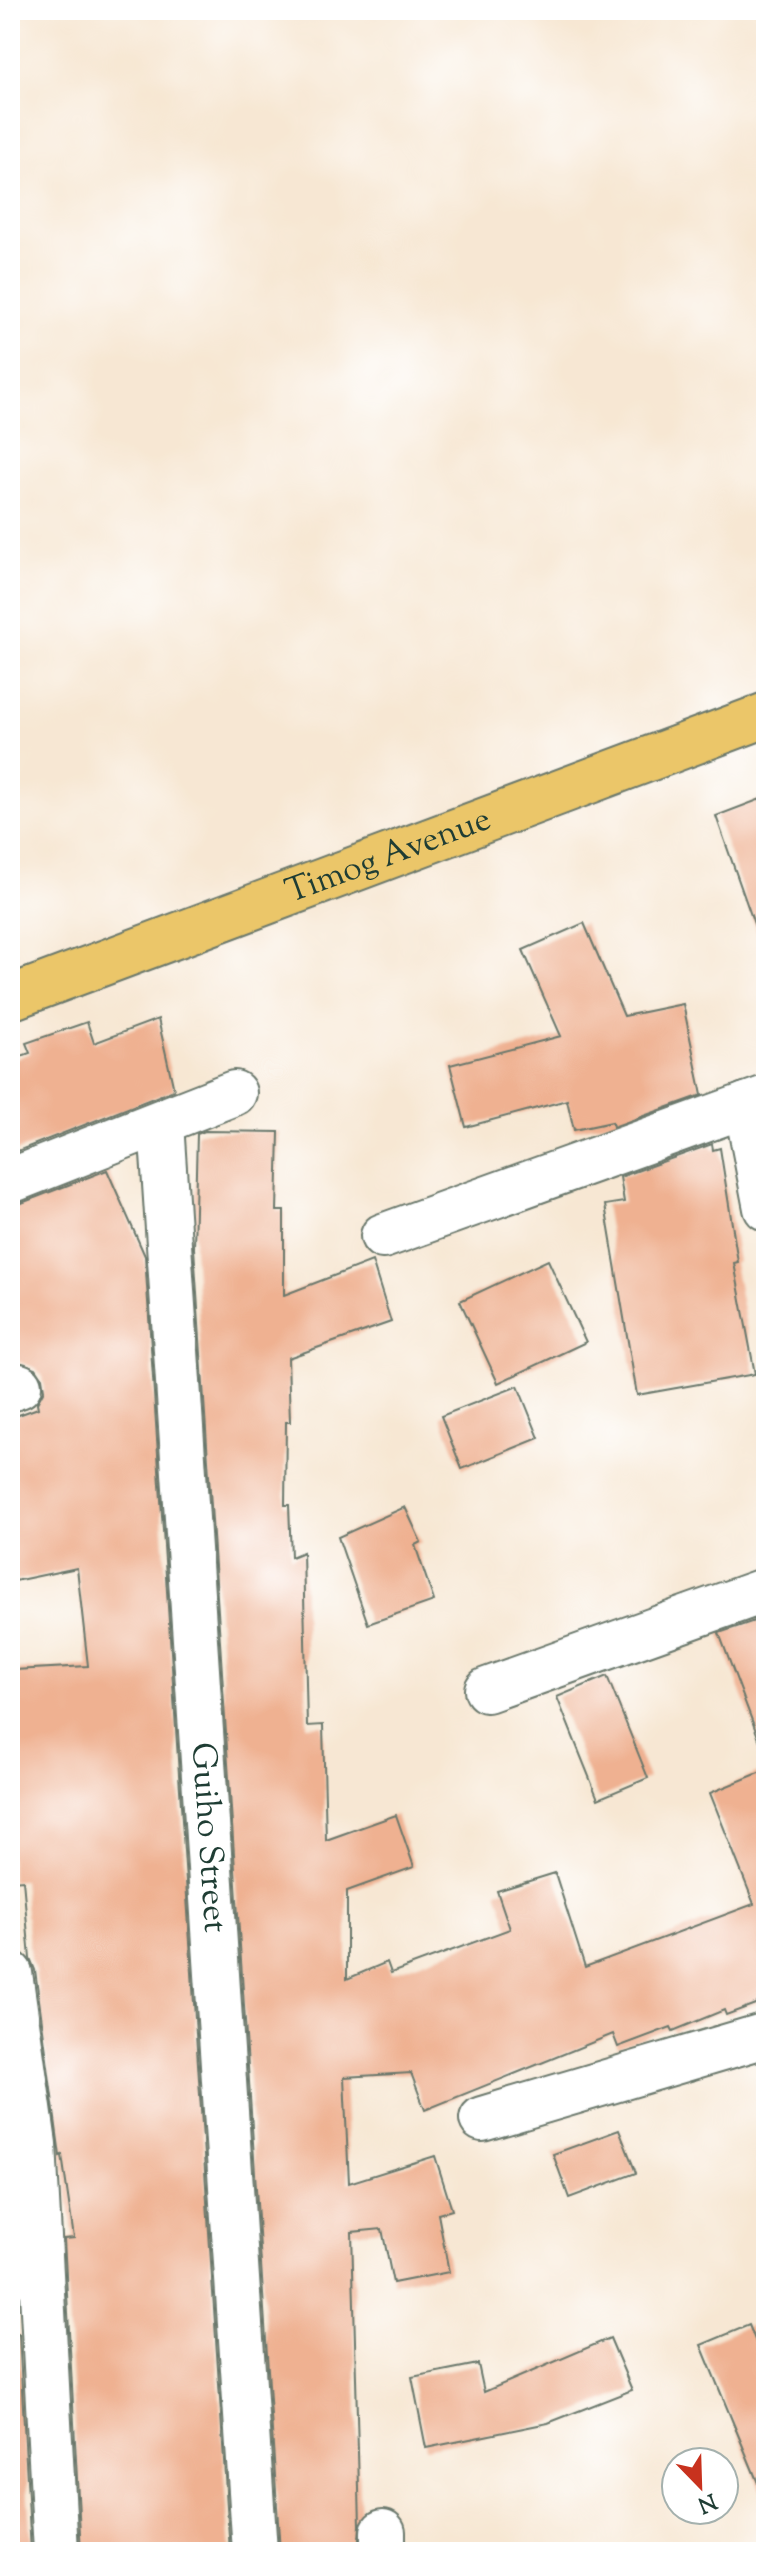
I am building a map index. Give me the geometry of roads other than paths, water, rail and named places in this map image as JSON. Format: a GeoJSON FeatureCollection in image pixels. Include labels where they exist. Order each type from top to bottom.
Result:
{"type":"FeatureCollection","features":[{"type":"Feature","properties":{"kind":"main road","name":"Timog Avenue"},"geometry":{"type":"LineString","coordinates":[[10,998],[766,715]]}},
{"type":"Feature","properties":{"kind":"street"},"geometry":{"type":"LineString","coordinates":[[10,1181],[234,1093]]}},
{"type":"Feature","properties":{"kind":"street"},"geometry":{"type":"LineString","coordinates":[[383,1236],[756,1102],[766,1208]]}},
{"type":"Feature","properties":{"kind":"street","name":"Guiho Street"},"geometry":{"type":"LineString","coordinates":[[161,1123],[255,2552]]}},
{"type":"Feature","properties":{"kind":"street"},"geometry":{"type":"LineString","coordinates":[[487,1690],[766,1590]]}},
{"type":"Feature","properties":{"kind":"street"},"geometry":{"type":"LineString","coordinates":[[10,1973],[34,2144],[56,2552]]}},
{"type":"Feature","properties":{"kind":"street"},"geometry":{"type":"LineString","coordinates":[[482,2119],[766,2035]]}}]}
